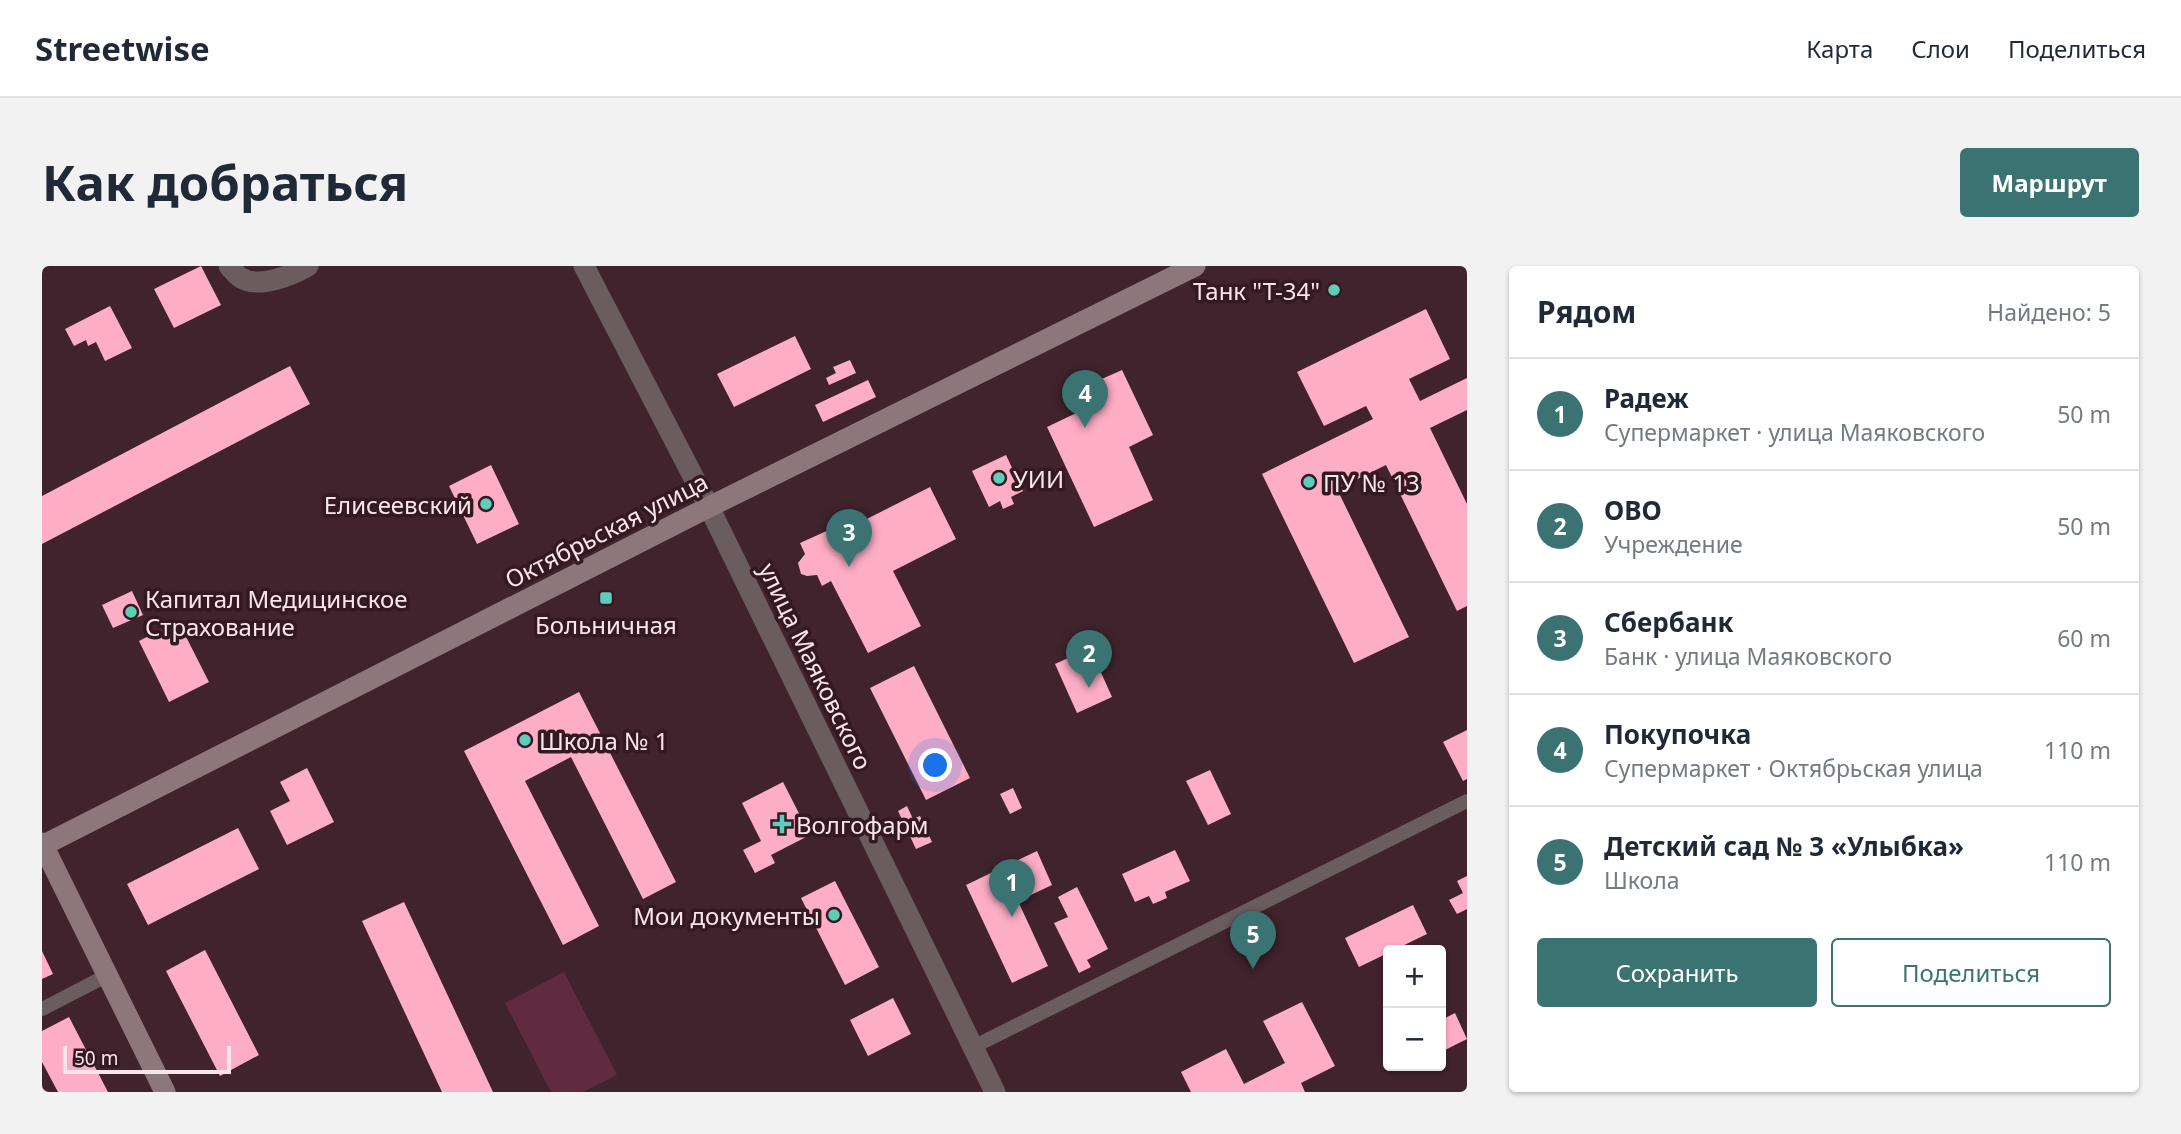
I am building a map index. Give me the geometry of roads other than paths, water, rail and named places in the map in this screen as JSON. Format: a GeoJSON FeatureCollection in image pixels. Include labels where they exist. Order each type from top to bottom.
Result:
{"type":"FeatureCollection","features":[{"type":"Feature","properties":{"kind":"main road","name":"Октябрьская улица"},"geometry":{"type":"LineString","coordinates":[[42,845],[709,507],[1195,266]]}},
{"type":"Feature","properties":{"kind":"main road"},"geometry":{"type":"LineString","coordinates":[[42,845],[165,1092]]}},
{"type":"Feature","properties":{"kind":"street"},"geometry":{"type":"LineString","coordinates":[[229,266],[243,280],[265,282],[291,275],[308,266]]}},
{"type":"Feature","properties":{"kind":"street","name":"улица Маяковского"},"geometry":{"type":"LineString","coordinates":[[584,266],[709,507],[995,1092]]}},
{"type":"Feature","properties":{"kind":"lane"},"geometry":{"type":"LineString","coordinates":[[973,1047],[1467,801]]}},
{"type":"Feature","properties":{"kind":"lane"},"geometry":{"type":"LineString","coordinates":[[42,1009],[108,975]]}},
{"type":"Feature","properties":{"kind":"place","name":"Танк \"Т-34\""},"geometry":{"type":"Point","coordinates":[1334,290]}},
{"type":"Feature","properties":{"kind":"place","name":"Покупочка"},"geometry":{"type":"Point","coordinates":[1085,428]}},
{"type":"Feature","properties":{"kind":"place","name":"УИИ"},"geometry":{"type":"Point","coordinates":[999,478]}},
{"type":"Feature","properties":{"kind":"place","name":"ПУ № 13"},"geometry":{"type":"Point","coordinates":[1309,482]}},
{"type":"Feature","properties":{"kind":"place","name":"Елисеевский"},"geometry":{"type":"Point","coordinates":[486,504]}},
{"type":"Feature","properties":{"kind":"place","name":"Сбербанк"},"geometry":{"type":"Point","coordinates":[849,567]}},
{"type":"Feature","properties":{"kind":"place","name":"Больничная"},"geometry":{"type":"Point","coordinates":[606,598]}},
{"type":"Feature","properties":{"kind":"place","name":"Капитал Медицинское Страхование"},"geometry":{"type":"Point","coordinates":[131,612]}},
{"type":"Feature","properties":{"kind":"place","name":"ОВО"},"geometry":{"type":"Point","coordinates":[1089,688]}},
{"type":"Feature","properties":{"kind":"place","name":"Школа № 1"},"geometry":{"type":"Point","coordinates":[525,740]}},
{"type":"Feature","properties":{"kind":"place","name":"Волгофарм"},"geometry":{"type":"Point","coordinates":[782,824]}},
{"type":"Feature","properties":{"kind":"place","name":"Мои документы"},"geometry":{"type":"Point","coordinates":[834,915]}},
{"type":"Feature","properties":{"kind":"place","name":"Радеж"},"geometry":{"type":"Point","coordinates":[1012,917]}},
{"type":"Feature","properties":{"kind":"place","name":"Детский сад № 3 «Улыбка»"},"geometry":{"type":"Point","coordinates":[1253,969]}}]}
